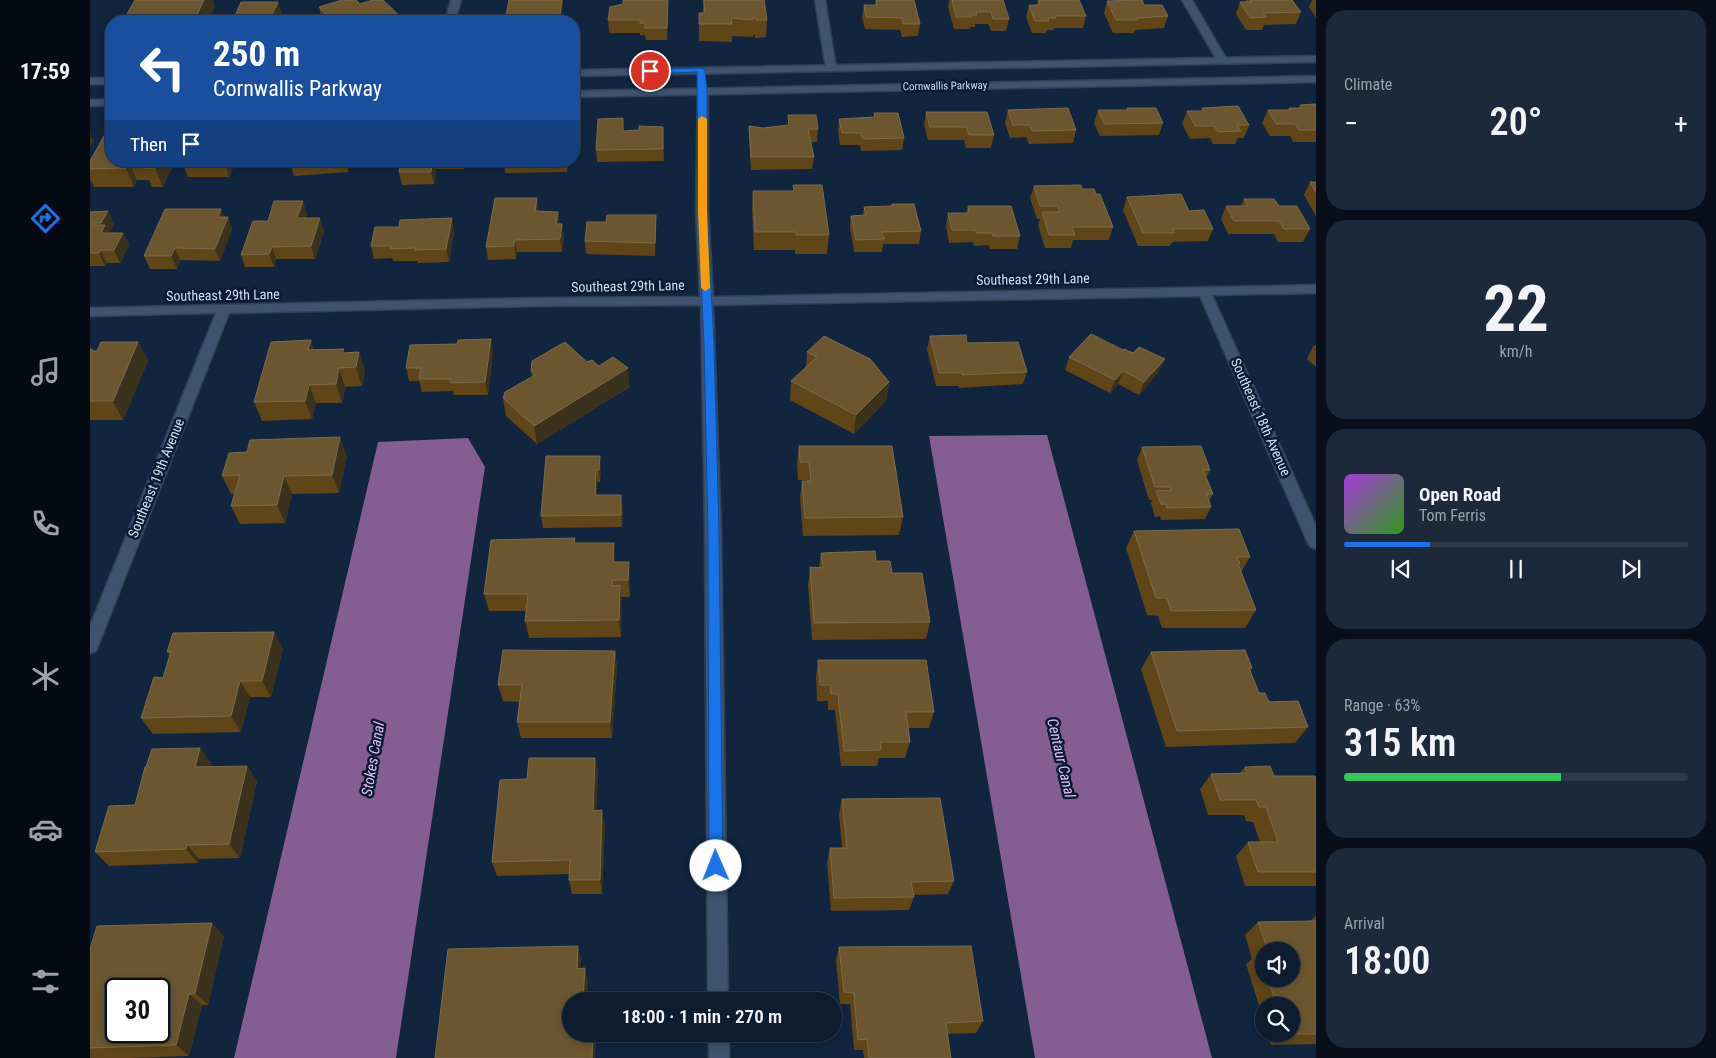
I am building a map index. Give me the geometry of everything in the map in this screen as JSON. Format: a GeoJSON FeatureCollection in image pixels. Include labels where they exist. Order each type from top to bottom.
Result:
{"type":"FeatureCollection","features":[{"type":"Feature","properties":{"kind":"street"},"geometry":{"type":"LineString","coordinates":[[452,15],[456,0]]}},
{"type":"Feature","properties":{"kind":"street"},"geometry":{"type":"LineString","coordinates":[[820,0],[835,88]]}},
{"type":"Feature","properties":{"kind":"street"},"geometry":{"type":"LineString","coordinates":[[1187,0],[1234,81]]}},
{"type":"Feature","properties":{"kind":"street","name":"Cornwallis Parkway"},"geometry":{"type":"LineString","coordinates":[[580,73],[1316,58]]}},
{"type":"Feature","properties":{"kind":"street"},"geometry":{"type":"LineString","coordinates":[[701,70],[703,92],[702,211],[709,343],[713,522],[718,992]]}},
{"type":"Feature","properties":{"kind":"street","name":"Cornwallis Parkway"},"geometry":{"type":"LineString","coordinates":[[580,94],[1316,79]]}},
{"type":"Feature","properties":{"kind":"street"},"geometry":{"type":"LineString","coordinates":[[90,81],[105,81]]}},
{"type":"Feature","properties":{"kind":"street"},"geometry":{"type":"LineString","coordinates":[[90,103],[105,102]]}},
{"type":"Feature","properties":{"kind":"street","name":"Southeast 29th Lane"},"geometry":{"type":"LineString","coordinates":[[90,312],[1316,289]]}},
{"type":"Feature","properties":{"kind":"street","name":"Southeast 18th Avenue"},"geometry":{"type":"LineString","coordinates":[[1204,291],[1316,543]]}},
{"type":"Feature","properties":{"kind":"street","name":"Southeast 19th Avenue"},"geometry":{"type":"LineString","coordinates":[[90,646],[224,310]]}},
{"type":"Feature","properties":{"kind":"street"},"geometry":{"type":"LineString","coordinates":[[719,1042],[719,1058]]}},
{"type":"Feature","properties":{"kind":"water","name":"Centaur Canal"},"geometry":{"type":"Polygon","coordinates":[[[1047,435],[1212,1058],[1035,1058],[929,436],[1047,435]]]}},
{"type":"Feature","properties":{"kind":"water","name":"Stokes Canal"},"geometry":{"type":"Polygon","coordinates":[[[468,438],[485,467],[396,1058],[234,1058],[378,442],[468,438]]]}},
{"type":"Feature","properties":{"kind":"building"},"geometry":{"type":"Polygon","coordinates":[[[135,0],[204,0],[197,15],[126,15],[135,0]]]}},
{"type":"Feature","properties":{"kind":"building"},"geometry":{"type":"Polygon","coordinates":[[[342,0],[356,0],[360,4],[373,0],[383,0],[399,15],[327,15],[319,7],[342,0]]]}},
{"type":"Feature","properties":{"kind":"building"},"geometry":{"type":"Polygon","coordinates":[[[509,0],[562,0],[560,15],[506,15],[509,0]]]}},
{"type":"Feature","properties":{"kind":"building"},"geometry":{"type":"Polygon","coordinates":[[[623,0],[668,0],[667,28],[645,28],[645,23],[640,23],[640,20],[608,20],[610,7],[623,4],[623,0]]]}},
{"type":"Feature","properties":{"kind":"building"},"geometry":{"type":"Polygon","coordinates":[[[704,0],[764,0],[767,20],[731,18],[732,24],[699,24],[699,13],[705,13],[704,0]]]}},
{"type":"Feature","properties":{"kind":"building"},"geometry":{"type":"Polygon","coordinates":[[[876,0],[914,0],[920,24],[903,24],[902,18],[866,17],[864,5],[877,5],[876,0]]]}},
{"type":"Feature","properties":{"kind":"building"},"geometry":{"type":"Polygon","coordinates":[[[952,0],[1003,0],[1009,19],[993,19],[991,12],[976,12],[977,15],[971,15],[972,17],[956,17],[952,0]]]}},
{"type":"Feature","properties":{"kind":"building"},"geometry":{"type":"Polygon","coordinates":[[[1038,0],[1079,0],[1086,16],[1055,16],[1056,18],[1048,18],[1049,21],[1035,21],[1029,5],[1040,5],[1038,0]]]}},
{"type":"Feature","properties":{"kind":"building"},"geometry":{"type":"Polygon","coordinates":[[[1142,0],[1144,5],[1162,5],[1168,16],[1137,18],[1138,20],[1116,20],[1107,1],[1142,0]]]}},
{"type":"Feature","properties":{"kind":"building"},"geometry":{"type":"Polygon","coordinates":[[[1250,0],[1292,0],[1301,12],[1263,13],[1267,17],[1250,18],[1240,2],[1251,2],[1250,0]]]}},
{"type":"Feature","properties":{"kind":"building"},"geometry":{"type":"Polygon","coordinates":[[[241,2],[278,2],[272,15],[235,15],[241,2]]]}},
{"type":"Feature","properties":{"kind":"building"},"geometry":{"type":"Polygon","coordinates":[[[1316,104],[1316,130],[1299,130],[1295,124],[1276,124],[1268,110],[1290,110],[1289,108],[1302,108],[1300,105],[1316,104]]]}},
{"type":"Feature","properties":{"kind":"building"},"geometry":{"type":"Polygon","coordinates":[[[1238,106],[1249,125],[1237,125],[1241,131],[1218,132],[1214,126],[1195,126],[1187,111],[1204,111],[1202,108],[1238,106]]]}},
{"type":"Feature","properties":{"kind":"building"},"geometry":{"type":"Polygon","coordinates":[[[1068,108],[1076,130],[1032,131],[1029,125],[1013,125],[1008,110],[1068,108]]]}},
{"type":"Feature","properties":{"kind":"building"},"geometry":{"type":"Polygon","coordinates":[[[1127,108],[1156,108],[1163,123],[1104,124],[1098,110],[1128,110],[1127,108]]]}},
{"type":"Feature","properties":{"kind":"building"},"geometry":{"type":"Polygon","coordinates":[[[926,112],[987,112],[994,135],[969,135],[966,127],[930,127],[926,112]]]}},
{"type":"Feature","properties":{"kind":"building"},"geometry":{"type":"Polygon","coordinates":[[[874,113],[898,113],[904,138],[863,139],[861,133],[842,133],[839,119],[875,117],[874,113]]]}},
{"type":"Feature","properties":{"kind":"building"},"geometry":{"type":"Polygon","coordinates":[[[788,115],[816,115],[818,129],[808,129],[814,157],[751,157],[749,126],[763,128],[789,125],[788,115]]]}},
{"type":"Feature","properties":{"kind":"building"},"geometry":{"type":"Polygon","coordinates":[[[623,118],[623,131],[639,130],[639,126],[663,127],[663,149],[596,150],[598,119],[623,118]]]}},
{"type":"Feature","properties":{"kind":"building"},"geometry":{"type":"Polygon","coordinates":[[[105,134],[105,167],[126,167],[90,169],[90,161],[105,134]]]}},
{"type":"Feature","properties":{"kind":"building"},"geometry":{"type":"Polygon","coordinates":[[[400,167],[432,167],[431,172],[399,172],[400,167]]]}},
{"type":"Feature","properties":{"kind":"building"},"geometry":{"type":"Polygon","coordinates":[[[1310,182],[1316,182],[1316,192],[1310,182]]]}},
{"type":"Feature","properties":{"kind":"building"},"geometry":{"type":"Polygon","coordinates":[[[793,185],[822,185],[829,235],[796,235],[796,232],[755,232],[753,191],[794,191],[793,185]]]}},
{"type":"Feature","properties":{"kind":"building"},"geometry":{"type":"Polygon","coordinates":[[[1081,185],[1082,189],[1094,189],[1096,194],[1100,194],[1113,227],[1072,227],[1075,235],[1049,235],[1042,212],[1060,212],[1058,206],[1040,206],[1034,186],[1081,185]]]}},
{"type":"Feature","properties":{"kind":"building"},"geometry":{"type":"Polygon","coordinates":[[[1181,194],[1189,211],[1204,210],[1213,229],[1173,229],[1175,233],[1143,233],[1127,197],[1181,194]]]}},
{"type":"Feature","properties":{"kind":"building"},"geometry":{"type":"Polygon","coordinates":[[[495,198],[537,198],[535,211],[558,212],[556,224],[562,224],[560,239],[515,240],[514,246],[486,247],[495,198]]]}},
{"type":"Feature","properties":{"kind":"building"},"geometry":{"type":"Polygon","coordinates":[[[1244,199],[1274,199],[1279,206],[1297,206],[1310,229],[1284,229],[1279,221],[1234,221],[1226,206],[1248,206],[1244,199]]]}},
{"type":"Feature","properties":{"kind":"building"},"geometry":{"type":"Polygon","coordinates":[[[274,201],[303,201],[297,218],[320,218],[311,246],[272,247],[269,254],[241,255],[253,221],[268,221],[274,201]]]}},
{"type":"Feature","properties":{"kind":"building"},"geometry":{"type":"Polygon","coordinates":[[[892,204],[914,204],[921,231],[882,232],[884,239],[856,240],[851,216],[866,215],[864,207],[892,206],[892,204]]]}},
{"type":"Feature","properties":{"kind":"building"},"geometry":{"type":"Polygon","coordinates":[[[968,206],[1011,206],[1020,236],[993,236],[992,233],[976,233],[976,230],[952,230],[948,213],[969,213],[968,206]]]}},
{"type":"Feature","properties":{"kind":"building"},"geometry":{"type":"Polygon","coordinates":[[[165,209],[221,209],[218,217],[228,217],[215,249],[175,248],[171,256],[144,256],[165,209]]]}},
{"type":"Feature","properties":{"kind":"building"},"geometry":{"type":"Polygon","coordinates":[[[108,211],[101,223],[90,223],[90,212],[108,211]]]}},
{"type":"Feature","properties":{"kind":"building"},"geometry":{"type":"Polygon","coordinates":[[[607,215],[656,215],[655,243],[585,241],[587,222],[606,222],[607,215]]]}},
{"type":"Feature","properties":{"kind":"building"},"geometry":{"type":"Polygon","coordinates":[[[452,218],[446,249],[390,249],[391,246],[371,246],[375,227],[399,227],[400,220],[452,218]]]}},
{"type":"Feature","properties":{"kind":"building"},"geometry":{"type":"Polygon","coordinates":[[[90,225],[105,225],[101,233],[123,233],[114,250],[100,250],[99,253],[90,253],[90,225]]]}},
{"type":"Feature","properties":{"kind":"building"},"geometry":{"type":"Polygon","coordinates":[[[1091,334],[1123,350],[1133,353],[1139,347],[1165,359],[1144,382],[1123,371],[1115,380],[1069,357],[1091,334]]]}},
{"type":"Feature","properties":{"kind":"building"},"geometry":{"type":"Polygon","coordinates":[[[966,335],[967,343],[1018,342],[1027,372],[962,375],[962,373],[939,373],[930,336],[966,335]]]}},
{"type":"Feature","properties":{"kind":"building"},"geometry":{"type":"Polygon","coordinates":[[[824,336],[870,359],[889,382],[856,415],[791,381],[817,357],[807,352],[824,336]]]}},
{"type":"Feature","properties":{"kind":"building"},"geometry":{"type":"Polygon","coordinates":[[[491,339],[485,382],[451,383],[451,379],[419,379],[421,368],[406,368],[410,345],[457,344],[458,340],[491,339]]]}},
{"type":"Feature","properties":{"kind":"building"},"geometry":{"type":"Polygon","coordinates":[[[311,340],[308,350],[344,349],[342,353],[359,352],[356,367],[339,368],[336,384],[309,385],[305,401],[254,402],[271,342],[311,340]]]}},
{"type":"Feature","properties":{"kind":"building"},"geometry":{"type":"Polygon","coordinates":[[[101,342],[138,342],[113,401],[90,401],[90,349],[97,351],[101,342]]]}},
{"type":"Feature","properties":{"kind":"building"},"geometry":{"type":"Polygon","coordinates":[[[565,342],[587,362],[592,360],[599,366],[613,357],[628,368],[534,426],[503,398],[505,392],[535,375],[531,371],[532,361],[565,342]]]}},
{"type":"Feature","properties":{"kind":"building"},"geometry":{"type":"Polygon","coordinates":[[[340,437],[332,475],[284,476],[277,505],[231,506],[240,475],[222,476],[229,453],[247,452],[250,440],[340,437]]]}},
{"type":"Feature","properties":{"kind":"building"},"geometry":{"type":"Polygon","coordinates":[[[799,446],[892,446],[903,517],[805,518],[802,481],[811,481],[809,462],[800,462],[799,446]]]}},
{"type":"Feature","properties":{"kind":"building"},"geometry":{"type":"Polygon","coordinates":[[[1201,446],[1210,470],[1203,470],[1213,494],[1207,494],[1211,507],[1167,508],[1166,504],[1161,504],[1156,491],[1171,490],[1170,487],[1155,487],[1142,447],[1201,446]]]}},
{"type":"Feature","properties":{"kind":"building"},"geometry":{"type":"Polygon","coordinates":[[[546,456],[600,456],[599,470],[596,470],[595,495],[621,495],[621,515],[541,516],[546,456]]]}},
{"type":"Feature","properties":{"kind":"building"},"geometry":{"type":"Polygon","coordinates":[[[1239,529],[1250,557],[1237,557],[1240,564],[1238,564],[1256,610],[1171,611],[1167,598],[1156,598],[1134,531],[1239,529]]]}},
{"type":"Feature","properties":{"kind":"building"},"geometry":{"type":"Polygon","coordinates":[[[575,538],[574,543],[614,543],[613,562],[629,562],[628,580],[612,580],[612,586],[620,585],[619,620],[525,621],[528,594],[484,594],[491,540],[575,538]]]}},
{"type":"Feature","properties":{"kind":"building"},"geometry":{"type":"Polygon","coordinates":[[[875,551],[876,561],[890,561],[892,573],[922,573],[930,622],[814,623],[810,567],[823,568],[821,553],[875,551]]]}},
{"type":"Feature","properties":{"kind":"building"},"geometry":{"type":"Polygon","coordinates":[[[274,632],[262,681],[240,681],[231,716],[141,718],[154,677],[163,678],[171,651],[167,652],[173,633],[274,632]]]}},
{"type":"Feature","properties":{"kind":"building"},"geometry":{"type":"Polygon","coordinates":[[[503,650],[615,651],[610,722],[517,722],[522,685],[498,685],[503,650]]]}},
{"type":"Feature","properties":{"kind":"building"},"geometry":{"type":"Polygon","coordinates":[[[1245,650],[1252,668],[1249,668],[1259,693],[1265,693],[1269,702],[1298,701],[1308,727],[1177,731],[1151,652],[1245,650]]]}},
{"type":"Feature","properties":{"kind":"building"},"geometry":{"type":"Polygon","coordinates":[[[818,660],[926,660],[934,712],[906,712],[910,742],[880,742],[881,750],[844,751],[838,694],[831,694],[830,685],[820,685],[818,660]]]}},
{"type":"Feature","properties":{"kind":"building"},"geometry":{"type":"Polygon","coordinates":[[[200,748],[195,767],[247,766],[229,844],[187,845],[186,849],[95,852],[109,806],[135,805],[152,749],[200,748]]]}},
{"type":"Feature","properties":{"kind":"building"},"geometry":{"type":"Polygon","coordinates":[[[529,758],[595,758],[593,811],[602,810],[600,880],[569,880],[570,860],[492,862],[500,780],[527,779],[529,758]]]}},
{"type":"Feature","properties":{"kind":"building"},"geometry":{"type":"Polygon","coordinates":[[[1270,766],[1274,776],[1315,776],[1316,872],[1258,872],[1248,842],[1278,842],[1266,807],[1259,807],[1256,800],[1220,800],[1211,774],[1247,773],[1245,767],[1270,766]]]}},
{"type":"Feature","properties":{"kind":"building"},"geometry":{"type":"Polygon","coordinates":[[[940,798],[954,881],[911,882],[914,897],[834,898],[830,848],[847,848],[842,799],[940,798]]]}},
{"type":"Feature","properties":{"kind":"building"},"geometry":{"type":"Polygon","coordinates":[[[1316,921],[1316,1034],[1300,1034],[1300,997],[1274,997],[1271,987],[1300,987],[1300,942],[1265,942],[1258,922],[1316,921]]]}},
{"type":"Feature","properties":{"kind":"building"},"geometry":{"type":"Polygon","coordinates":[[[212,923],[195,993],[189,994],[176,1045],[90,1048],[90,949],[97,926],[212,923]]]}},
{"type":"Feature","properties":{"kind":"building"},"geometry":{"type":"Polygon","coordinates":[[[578,946],[577,969],[585,968],[584,992],[562,992],[562,1042],[593,1042],[592,1058],[435,1058],[448,949],[578,946]]]}},
{"type":"Feature","properties":{"kind":"building"},"geometry":{"type":"Polygon","coordinates":[[[971,946],[983,1021],[946,1023],[951,1058],[869,1058],[867,1039],[858,1040],[854,993],[844,992],[839,947],[971,946]]]}},
{"type":"Feature","properties":{"kind":"slow traffic"},"geometry":{"type":"LineString","coordinates":[[702,119],[702,211],[705,288]]}},
{"type":"Feature","properties":{"kind":"route"},"geometry":{"type":"LineString","coordinates":[[650,71],[701,70],[703,92],[702,211],[709,343],[716,866]]}}]}
